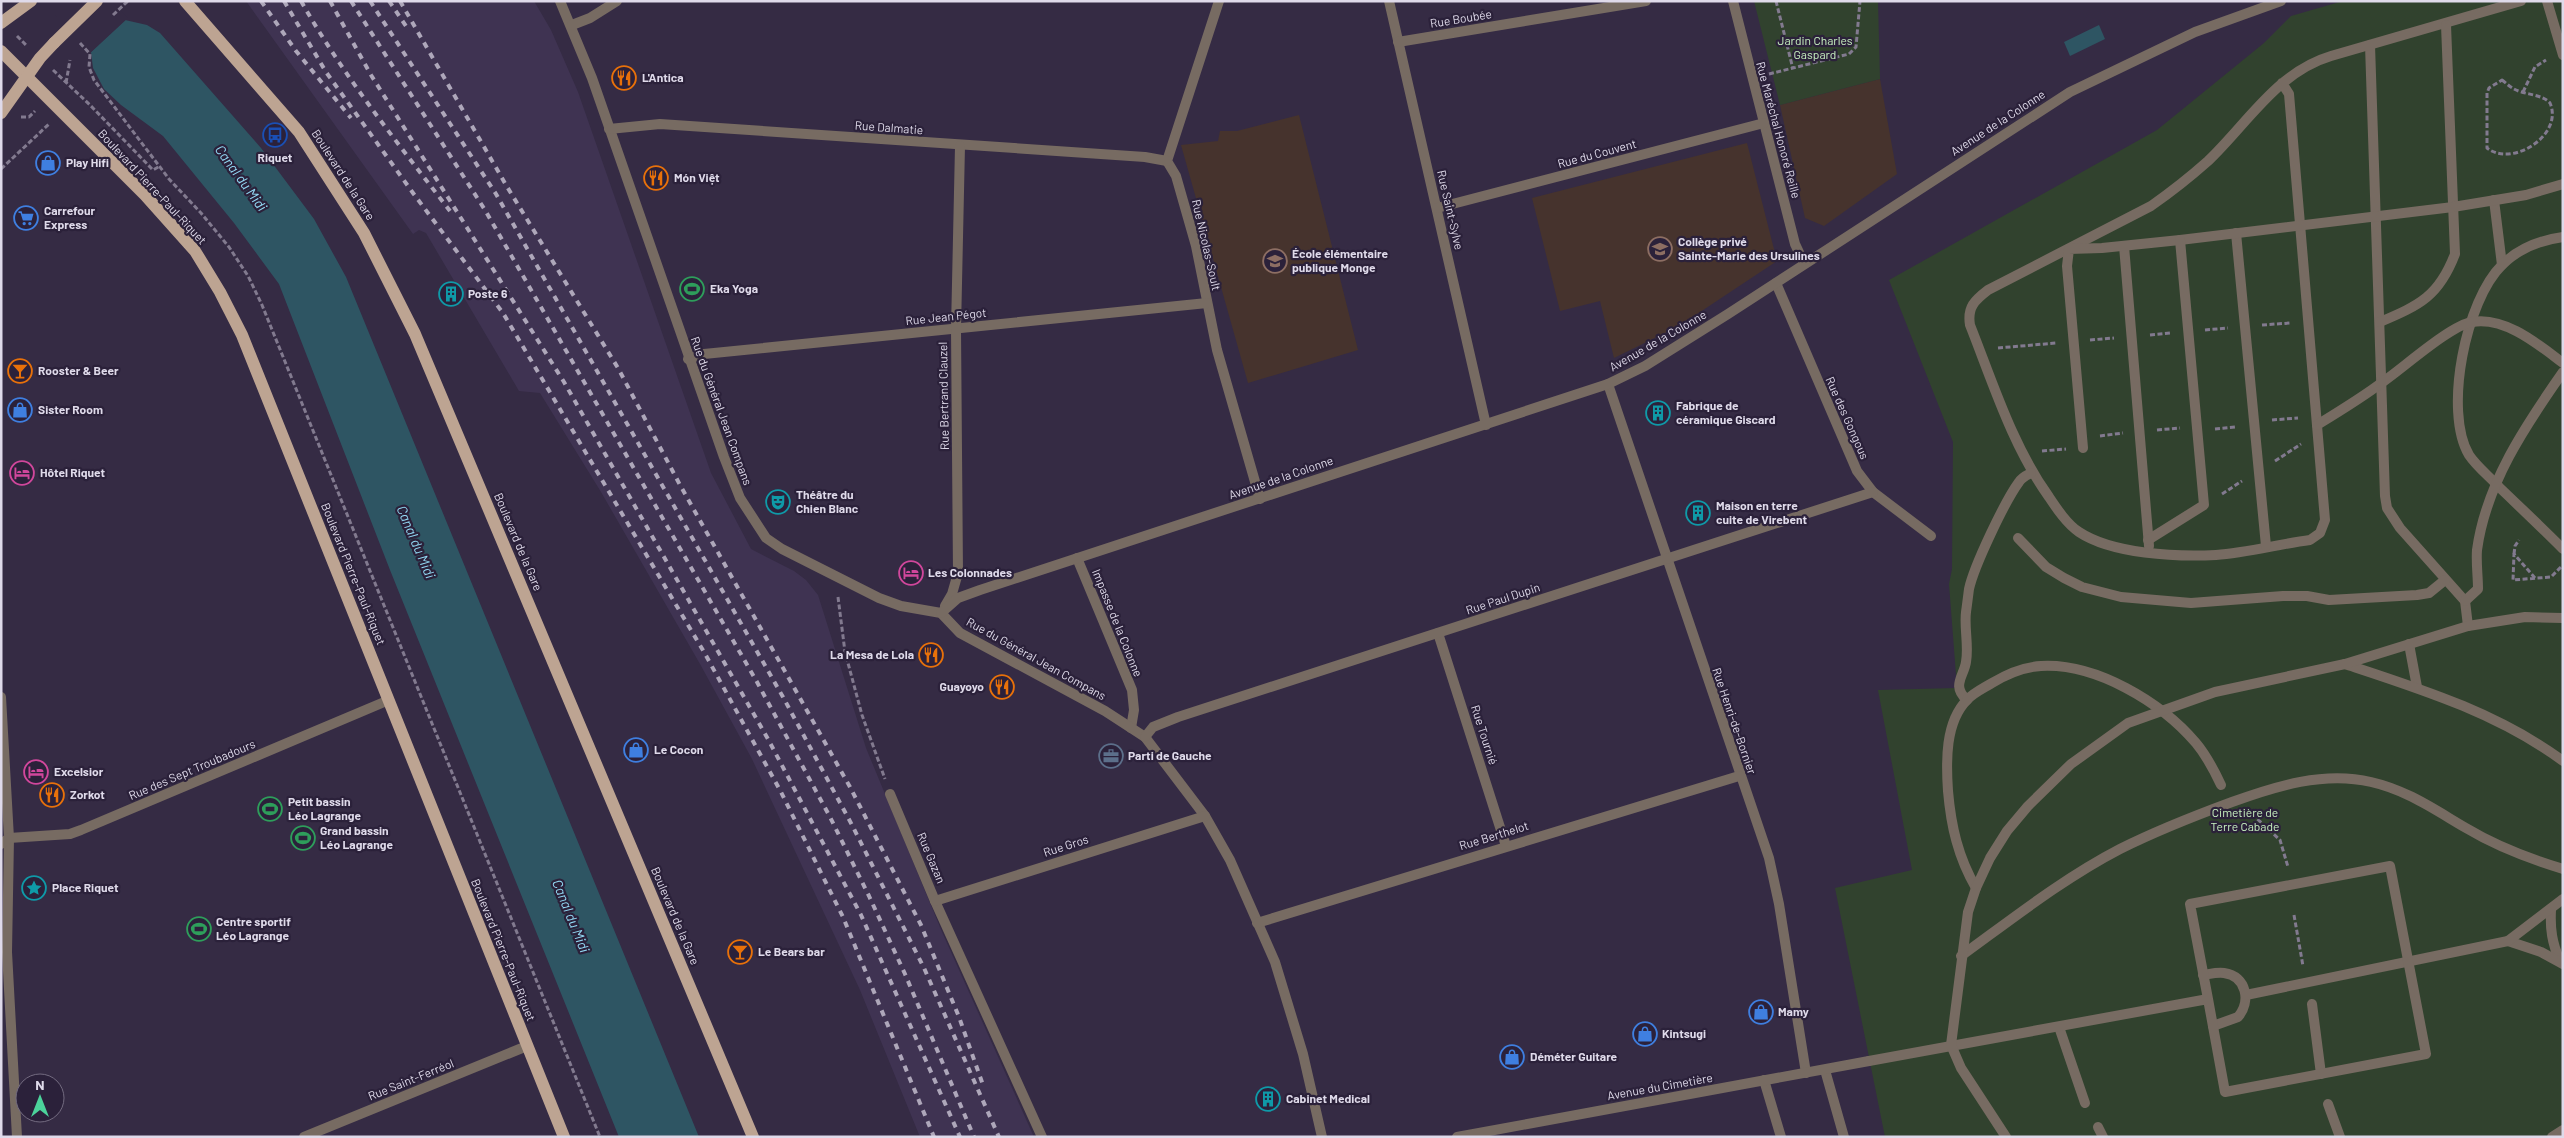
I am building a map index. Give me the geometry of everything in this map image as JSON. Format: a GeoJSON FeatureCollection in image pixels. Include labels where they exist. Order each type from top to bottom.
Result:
{"type":"FeatureCollection","features":[{"type":"Feature","properties":{"kind":"main road"},"geometry":{"type":"LineString","coordinates":[[1,113],[40,58],[97,1]]}},
{"type":"Feature","properties":{"kind":"main road","name":"Boulevard de la Gare"},"geometry":{"type":"LineString","coordinates":[[185,1],[299,132],[364,233],[415,334],[753,1137]]}},
{"type":"Feature","properties":{"kind":"main road"},"geometry":{"type":"LineString","coordinates":[[1,23],[27,5]]}},
{"type":"Feature","properties":{"kind":"main road","name":"Boulevard Pierre-Paul-Riquet"},"geometry":{"type":"LineString","coordinates":[[1,51],[145,195],[189,244],[220,292],[242,335],[564,1137]]}},
{"type":"Feature","properties":{"kind":"street","name":"Rue du Général Jean Compans"},"geometry":{"type":"LineString","coordinates":[[560,1],[572,25],[688,359],[740,498],[753,521],[766,538],[782,550],[901,606],[941,614],[960,633],[1105,711],[1145,737],[1205,816],[1230,860],[1275,962],[1291,1009],[1322,1137]]}},
{"type":"Feature","properties":{"kind":"street"},"geometry":{"type":"LineString","coordinates":[[572,25],[590,18],[617,1]]}},
{"type":"Feature","properties":{"kind":"street"},"geometry":{"type":"LineString","coordinates":[[1167,161],[1219,1]]}},
{"type":"Feature","properties":{"kind":"street","name":"Rue Saint-Sylve"},"geometry":{"type":"LineString","coordinates":[[1389,1],[1486,424]]}},
{"type":"Feature","properties":{"kind":"street","name":"Rue Boubée"},"geometry":{"type":"LineString","coordinates":[[1398,42],[1646,1]]}},
{"type":"Feature","properties":{"kind":"street","name":"Rue Maréchal Honoré Reille"},"geometry":{"type":"LineString","coordinates":[[1733,1],[1795,244],[1804,263]]}},
{"type":"Feature","properties":{"kind":"street","name":"Avenue de la Colonne"},"geometry":{"type":"LineString","coordinates":[[941,614],[958,598],[1608,384],[1645,366],[2070,92],[2195,32],[2265,3],[2281,1]]}},
{"type":"Feature","properties":{"kind":"street"},"geometry":{"type":"LineString","coordinates":[[2282,83],[2289,94],[2317,421],[2325,520],[2320,533],[2310,540],[2216,555],[2149,552],[2102,544],[2077,531],[2057,510],[2031,472],[1970,325],[1970,308],[1973,302],[1988,290],[2069,249],[2169,194],[2208,160],[2282,83],[2301,68],[2314,61],[2446,25],[2521,1]]}},
{"type":"Feature","properties":{"kind":"street"},"geometry":{"type":"LineString","coordinates":[[2547,1],[2562,55]]}},
{"type":"Feature","properties":{"kind":"street"},"geometry":{"type":"LineString","coordinates":[[2380,322],[2431,296],[2444,279],[2455,254],[2446,25]]}},
{"type":"Feature","properties":{"kind":"street"},"geometry":{"type":"LineString","coordinates":[[2370,45],[2387,508],[2400,528],[2464,601],[2468,626]]}},
{"type":"Feature","properties":{"kind":"street","name":"Rue du Couvent"},"geometry":{"type":"LineString","coordinates":[[1437,208],[1764,123]]}},
{"type":"Feature","properties":{"kind":"street","name":"Rue Dalmatie"},"geometry":{"type":"LineString","coordinates":[[609,129],[660,124],[960,146],[1145,157],[1167,161]]}},
{"type":"Feature","properties":{"kind":"street","name":"Rue Bertrand Clauzel"},"geometry":{"type":"LineString","coordinates":[[941,614],[952,594],[958,573],[956,329],[960,146]]}},
{"type":"Feature","properties":{"kind":"street","name":"Rue Nicolas-Soult"},"geometry":{"type":"LineString","coordinates":[[1167,161],[1176,176],[1196,246],[1217,350],[1260,499]]}},
{"type":"Feature","properties":{"kind":"street"},"geometry":{"type":"LineString","coordinates":[[2069,249],[2180,240],[2453,207],[2542,192],[2563,184]]}},
{"type":"Feature","properties":{"kind":"street"},"geometry":{"type":"LineString","coordinates":[[2494,200],[2502,264]]}},
{"type":"Feature","properties":{"kind":"street"},"geometry":{"type":"LineString","coordinates":[[2236,233],[2266,546]]}},
{"type":"Feature","properties":{"kind":"street"},"geometry":{"type":"LineString","coordinates":[[2563,237],[2539,242],[2502,264],[2481,294],[2471,322],[2460,374],[2459,421],[2462,438],[2469,455],[2563,549]]}},
{"type":"Feature","properties":{"kind":"street"},"geometry":{"type":"LineString","coordinates":[[2148,540],[2204,505],[2180,240]]}},
{"type":"Feature","properties":{"kind":"street"},"geometry":{"type":"LineString","coordinates":[[2124,246],[2149,552]]}},
{"type":"Feature","properties":{"kind":"street"},"geometry":{"type":"LineString","coordinates":[[2069,249],[2067,266],[2082,448]]}},
{"type":"Feature","properties":{"kind":"street","name":"Rue des Gongous"},"geometry":{"type":"LineString","coordinates":[[1776,283],[1857,471],[1873,492],[1931,536]]}},
{"type":"Feature","properties":{"kind":"street","name":"Rue Jean Pégot"},"geometry":{"type":"LineString","coordinates":[[688,359],[704,354],[1207,303]]}},
{"type":"Feature","properties":{"kind":"street"},"geometry":{"type":"LineString","coordinates":[[2317,421],[2382,383],[2450,333],[2471,322],[2495,324],[2524,334],[2563,363]]}},
{"type":"Feature","properties":{"kind":"street"},"geometry":{"type":"LineString","coordinates":[[2464,601],[2478,589],[2477,553],[2480,535],[2504,463],[2563,372]]}},
{"type":"Feature","properties":{"kind":"street","name":"Rue Henri-de-Bornier"},"geometry":{"type":"LineString","coordinates":[[1608,384],[1769,858],[1777,895],[1806,1073]]}},
{"type":"Feature","properties":{"kind":"street"},"geometry":{"type":"LineString","coordinates":[[1967,700],[1960,692],[1959,684],[1961,672],[1966,663],[1966,616],[1969,589],[1975,570],[2011,494],[2020,480],[2031,472]]}},
{"type":"Feature","properties":{"kind":"street","name":"Rue Paul Dupin"},"geometry":{"type":"LineString","coordinates":[[1145,737],[1153,727],[1178,717],[1873,492]]}},
{"type":"Feature","properties":{"kind":"street"},"geometry":{"type":"LineString","coordinates":[[2018,538],[2046,567],[2082,587],[2121,598],[2216,602],[2283,596],[2307,596],[2329,600],[2429,593],[2445,580]]}},
{"type":"Feature","properties":{"kind":"street","name":"Impasse de la Colonne"},"geometry":{"type":"LineString","coordinates":[[1077,558],[1132,690],[1134,710],[1131,728]]}},
{"type":"Feature","properties":{"kind":"street"},"geometry":{"type":"LineString","coordinates":[[2006,1137],[1961,1068],[1951,1045],[1961,956],[1968,912],[1976,888],[1990,858],[2007,831],[2049,785],[2092,747],[2128,723],[2162,709],[2215,692],[2346,664],[2468,626],[2526,617],[2563,618]]}},
{"type":"Feature","properties":{"kind":"street","name":"Rue Tournié"},"geometry":{"type":"LineString","coordinates":[[1438,633],[1506,846]]}},
{"type":"Feature","properties":{"kind":"street"},"geometry":{"type":"LineString","coordinates":[[2409,644],[2417,687]]}},
{"type":"Feature","properties":{"kind":"street"},"geometry":{"type":"LineString","coordinates":[[2346,664],[2417,687],[2495,719],[2563,761]]}},
{"type":"Feature","properties":{"kind":"street"},"geometry":{"type":"LineString","coordinates":[[1976,888],[1964,867],[1957,845],[1948,784],[1949,743],[1952,725],[1967,700],[2014,672],[2040,666],[2066,666],[2113,682],[2162,709],[2196,744],[2221,785]]}},
{"type":"Feature","properties":{"kind":"street"},"geometry":{"type":"LineString","coordinates":[[1,697],[7,952],[18,1137]]}},
{"type":"Feature","properties":{"kind":"street","name":"Rue des Sept Troubadours"},"geometry":{"type":"LineString","coordinates":[[5,841],[70,834],[82,830],[389,700]]}},
{"type":"Feature","properties":{"kind":"street","name":"Rue Berthelot"},"geometry":{"type":"LineString","coordinates":[[1257,922],[1740,776]]}},
{"type":"Feature","properties":{"kind":"street"},"geometry":{"type":"LineString","coordinates":[[1961,956],[2047,894],[2120,850],[2218,807],[2258,792],[2304,781],[2352,779],[2395,789],[2434,808],[2466,828],[2499,845],[2563,869]]}},
{"type":"Feature","properties":{"kind":"street","name":"Rue Gazan"},"geometry":{"type":"LineString","coordinates":[[890,794],[935,900],[1042,1137]]}},
{"type":"Feature","properties":{"kind":"street","name":"Rue Gros"},"geometry":{"type":"LineString","coordinates":[[935,900],[1205,816]]}},
{"type":"Feature","properties":{"kind":"street"},"geometry":{"type":"LineString","coordinates":[[2390,866],[2409,962],[2426,1054],[2226,1092],[2190,904],[2390,866]]}},
{"type":"Feature","properties":{"kind":"street"},"geometry":{"type":"LineString","coordinates":[[2246,995],[2508,941],[2563,899]]}},
{"type":"Feature","properties":{"kind":"street"},"geometry":{"type":"LineString","coordinates":[[2551,910],[2550,927],[2553,946],[2561,962]]}},
{"type":"Feature","properties":{"kind":"street"},"geometry":{"type":"LineString","coordinates":[[2508,941],[2561,962]]}},
{"type":"Feature","properties":{"kind":"street"},"geometry":{"type":"LineString","coordinates":[[2204,975],[2230,974],[2242,984],[2246,995],[2246,1005],[2238,1017],[2213,1026]]}},
{"type":"Feature","properties":{"kind":"street","name":"Avenue du Cimetière"},"geometry":{"type":"LineString","coordinates":[[1457,1137],[2208,999]]}},
{"type":"Feature","properties":{"kind":"street"},"geometry":{"type":"LineString","coordinates":[[2312,1004],[2321,1074]]}},
{"type":"Feature","properties":{"kind":"street"},"geometry":{"type":"LineString","coordinates":[[2059,1027],[2085,1103]]}},
{"type":"Feature","properties":{"kind":"street","name":"Rue Saint-Ferréol"},"geometry":{"type":"LineString","coordinates":[[304,1137],[527,1046]]}},
{"type":"Feature","properties":{"kind":"street"},"geometry":{"type":"LineString","coordinates":[[1825,1070],[1844,1137]]}},
{"type":"Feature","properties":{"kind":"street"},"geometry":{"type":"LineString","coordinates":[[1764,1080],[1781,1137]]}},
{"type":"Feature","properties":{"kind":"street"},"geometry":{"type":"LineString","coordinates":[[2328,1104],[2340,1137]]}},
{"type":"Feature","properties":{"kind":"street"},"geometry":{"type":"LineString","coordinates":[[2552,1137],[2563,1130]]}},
{"type":"Feature","properties":{"kind":"path"},"geometry":{"type":"LineString","coordinates":[[1776,1],[1793,69]]}},
{"type":"Feature","properties":{"kind":"path"},"geometry":{"type":"LineString","coordinates":[[1752,78],[1849,54],[1856,47],[1860,1]]}},
{"type":"Feature","properties":{"kind":"path"},"geometry":{"type":"LineString","coordinates":[[78,41],[90,54],[89,66],[94,80],[160,166],[229,247],[248,276],[262,305],[600,1137]]}},
{"type":"Feature","properties":{"kind":"path"},"geometry":{"type":"LineString","coordinates":[[2523,92],[2535,66],[2562,55]]}},
{"type":"Feature","properties":{"kind":"path"},"geometry":{"type":"LineString","coordinates":[[70,60],[66,82],[153,170],[160,166]]}},
{"type":"Feature","properties":{"kind":"path"},"geometry":{"type":"LineString","coordinates":[[2502,80],[2523,92],[2546,100],[2551,105],[2555,114],[2551,134],[2543,144],[2531,150],[2509,154],[2492,152],[2487,148],[2489,88],[2502,80]]}},
{"type":"Feature","properties":{"kind":"path"},"geometry":{"type":"LineString","coordinates":[[1,169],[47,126]]}},
{"type":"Feature","properties":{"kind":"path"},"geometry":{"type":"LineString","coordinates":[[2197,431],[2254,423],[2317,421]]}},
{"type":"Feature","properties":{"kind":"path"},"geometry":{"type":"LineString","coordinates":[[2022,452],[2082,448]]}},
{"type":"Feature","properties":{"kind":"path"},"geometry":{"type":"LineString","coordinates":[[2519,540],[2515,546],[2513,580],[2551,577],[2563,566]]}},
{"type":"Feature","properties":{"kind":"path"},"geometry":{"type":"LineString","coordinates":[[2514,554],[2535,578]]}},
{"type":"Feature","properties":{"kind":"path"},"geometry":{"type":"LineString","coordinates":[[835,576],[845,652],[862,716],[890,794]]}},
{"type":"Feature","properties":{"kind":"path"},"geometry":{"type":"LineString","coordinates":[[2218,807],[2252,814],[2266,825],[2280,840],[2286,858],[2291,885]]}},
{"type":"Feature","properties":{"kind":"path"},"geometry":{"type":"LineString","coordinates":[[2294,915],[2305,983]]}},
{"type":"Feature","properties":{"kind":"shaded area"},"geometry":{"type":"Polygon","coordinates":[[[246,1],[534,1],[551,30],[578,92],[711,473],[751,549],[794,571],[806,580],[818,595],[866,748],[942,932],[1034,1137],[920,1137],[860,990],[752,759],[700,664],[601,492],[540,393],[519,391],[426,233],[419,230],[413,234],[246,1]]]}},
{"type":"Feature","properties":{"kind":"shaded area"},"geometry":{"type":"Polygon","coordinates":[[[1880,79],[1897,174],[1824,226],[1805,218],[1780,105],[1880,79]]]}},
{"type":"Feature","properties":{"kind":"shaded area","name":"École élémentaire publique Monge"},"geometry":{"type":"Polygon","coordinates":[[[1299,115],[1358,350],[1248,383],[1181,145],[1218,141],[1220,131],[1237,131],[1299,115]]]}},
{"type":"Feature","properties":{"kind":"shaded area","name":"Collège privé Sainte-Marie des Ursulines"},"geometry":{"type":"Polygon","coordinates":[[[1747,143],[1777,261],[1679,326],[1614,358],[1600,301],[1560,311],[1532,198],[1747,143]]]}},
{"type":"Feature","properties":{"kind":"green space","name":"Jardin Charles Gaspard"},"geometry":{"type":"Polygon","coordinates":[[[1754,1],[1878,1],[1880,79],[1780,105],[1754,1]]]}},
{"type":"Feature","properties":{"kind":"green space","name":"Cimetière de Terre Cabade"},"geometry":{"type":"Polygon","coordinates":[[[2343,1],[2563,1],[2563,1137],[1885,1137],[1835,888],[1912,870],[1878,690],[1957,688],[1949,584],[1952,569],[1953,442],[1889,280],[2157,130],[2264,43],[2291,16],[2343,1]]]}},
{"type":"Feature","properties":{"kind":"water","name":"Canal du Midi"},"geometry":{"type":"Polygon","coordinates":[[[125,20],[147,25],[160,33],[261,148],[314,219],[346,277],[699,1137],[619,1137],[390,570],[279,284],[234,223],[163,136],[121,105],[104,89],[93,68],[91,52],[125,20]]]}},
{"type":"Feature","properties":{"kind":"water"},"geometry":{"type":"Polygon","coordinates":[[[2099,25],[2105,39],[2070,56],[2064,42],[2099,25]]]}},
{"type":"Feature","properties":{"kind":"pier"},"geometry":{"type":"Polygon","coordinates":[[[43,1],[111,1],[128,18],[89,54],[43,1]]]}},
{"type":"Feature","properties":{"kind":"railway"},"geometry":{"type":"LineString","coordinates":[[261,1],[296,51],[351,118]]}},
{"type":"Feature","properties":{"kind":"railway"},"geometry":{"type":"LineString","coordinates":[[284,1],[326,72],[413,193],[503,313],[704,652],[781,792],[843,917],[934,1137]]}},
{"type":"Feature","properties":{"kind":"railway"},"geometry":{"type":"LineString","coordinates":[[301,1],[353,83],[450,211]]}},
{"type":"Feature","properties":{"kind":"railway"},"geometry":{"type":"LineString","coordinates":[[330,1],[371,75],[564,382],[768,739],[861,915],[960,1137]]}},
{"type":"Feature","properties":{"kind":"railway"},"geometry":{"type":"LineString","coordinates":[[351,1],[485,210],[757,682],[830,817],[869,896],[905,974],[974,1137]]}},
{"type":"Feature","properties":{"kind":"railway"},"geometry":{"type":"LineString","coordinates":[[370,1],[496,194],[783,697],[852,825],[924,968],[999,1137]]}},
{"type":"Feature","properties":{"kind":"railway"},"geometry":{"type":"LineString","coordinates":[[389,1],[408,29]]}},
{"type":"Feature","properties":{"kind":"railway"},"geometry":{"type":"LineString","coordinates":[[400,1],[506,185],[618,368],[680,485],[850,787],[921,925],[959,1017],[983,1085]]}},
{"type":"Feature","properties":{"kind":"place","name":"L'Antica"},"geometry":{"type":"Point","coordinates":[624,78]}},
{"type":"Feature","properties":{"kind":"place","name":"Riquet"},"geometry":{"type":"Point","coordinates":[275,135]}},
{"type":"Feature","properties":{"kind":"place","name":"Play Hifi"},"geometry":{"type":"Point","coordinates":[48,163]}},
{"type":"Feature","properties":{"kind":"place","name":"Món Việt"},"geometry":{"type":"Point","coordinates":[656,178]}},
{"type":"Feature","properties":{"kind":"place","name":"Carrefour Express"},"geometry":{"type":"Point","coordinates":[26,218]}},
{"type":"Feature","properties":{"kind":"place","name":"Collège privé Sainte-Marie des Ursulines"},"geometry":{"type":"Point","coordinates":[1660,249]}},
{"type":"Feature","properties":{"kind":"place","name":"École élémentaire publique Monge"},"geometry":{"type":"Point","coordinates":[1275,261]}},
{"type":"Feature","properties":{"kind":"place","name":"Eka Yoga"},"geometry":{"type":"Point","coordinates":[692,289]}},
{"type":"Feature","properties":{"kind":"place","name":"Poste 6"},"geometry":{"type":"Point","coordinates":[451,294]}},
{"type":"Feature","properties":{"kind":"place","name":"Rooster & Beer"},"geometry":{"type":"Point","coordinates":[20,371]}},
{"type":"Feature","properties":{"kind":"place","name":"Sister Room"},"geometry":{"type":"Point","coordinates":[20,410]}},
{"type":"Feature","properties":{"kind":"place","name":"Fabrique de céramique Giscard"},"geometry":{"type":"Point","coordinates":[1658,413]}},
{"type":"Feature","properties":{"kind":"place","name":"Hôtel Riquet"},"geometry":{"type":"Point","coordinates":[22,473]}},
{"type":"Feature","properties":{"kind":"place","name":"Théâtre du Chien Blanc"},"geometry":{"type":"Point","coordinates":[778,502]}},
{"type":"Feature","properties":{"kind":"place","name":"Maison en terre cuite de Virebent"},"geometry":{"type":"Point","coordinates":[1698,513]}},
{"type":"Feature","properties":{"kind":"place","name":"Les Colonnades"},"geometry":{"type":"Point","coordinates":[911,573]}},
{"type":"Feature","properties":{"kind":"place","name":"La Mesa de Lola"},"geometry":{"type":"Point","coordinates":[931,655]}},
{"type":"Feature","properties":{"kind":"place","name":"Guayoyo"},"geometry":{"type":"Point","coordinates":[1002,687]}},
{"type":"Feature","properties":{"kind":"place","name":"Le Cocon"},"geometry":{"type":"Point","coordinates":[636,750]}},
{"type":"Feature","properties":{"kind":"place","name":"Parti de Gauche"},"geometry":{"type":"Point","coordinates":[1111,756]}},
{"type":"Feature","properties":{"kind":"place","name":"Excelsior"},"geometry":{"type":"Point","coordinates":[36,772]}},
{"type":"Feature","properties":{"kind":"place","name":"Zorkot"},"geometry":{"type":"Point","coordinates":[52,795]}},
{"type":"Feature","properties":{"kind":"place","name":"Petit bassin Léo Lagrange"},"geometry":{"type":"Point","coordinates":[270,809]}},
{"type":"Feature","properties":{"kind":"place","name":"Grand bassin Léo Lagrange"},"geometry":{"type":"Point","coordinates":[303,838]}},
{"type":"Feature","properties":{"kind":"place","name":"Place Riquet"},"geometry":{"type":"Point","coordinates":[34,888]}},
{"type":"Feature","properties":{"kind":"place","name":"Centre sportif Léo Lagrange"},"geometry":{"type":"Point","coordinates":[199,929]}},
{"type":"Feature","properties":{"kind":"place","name":"Le Bears bar"},"geometry":{"type":"Point","coordinates":[740,952]}},
{"type":"Feature","properties":{"kind":"place","name":"Mamy"},"geometry":{"type":"Point","coordinates":[1761,1012]}},
{"type":"Feature","properties":{"kind":"place","name":"Kintsugi"},"geometry":{"type":"Point","coordinates":[1645,1034]}},
{"type":"Feature","properties":{"kind":"place","name":"Déméter Guitare"},"geometry":{"type":"Point","coordinates":[1512,1057]}},
{"type":"Feature","properties":{"kind":"place","name":"Cabinet Medical"},"geometry":{"type":"Point","coordinates":[1268,1099]}}]}
